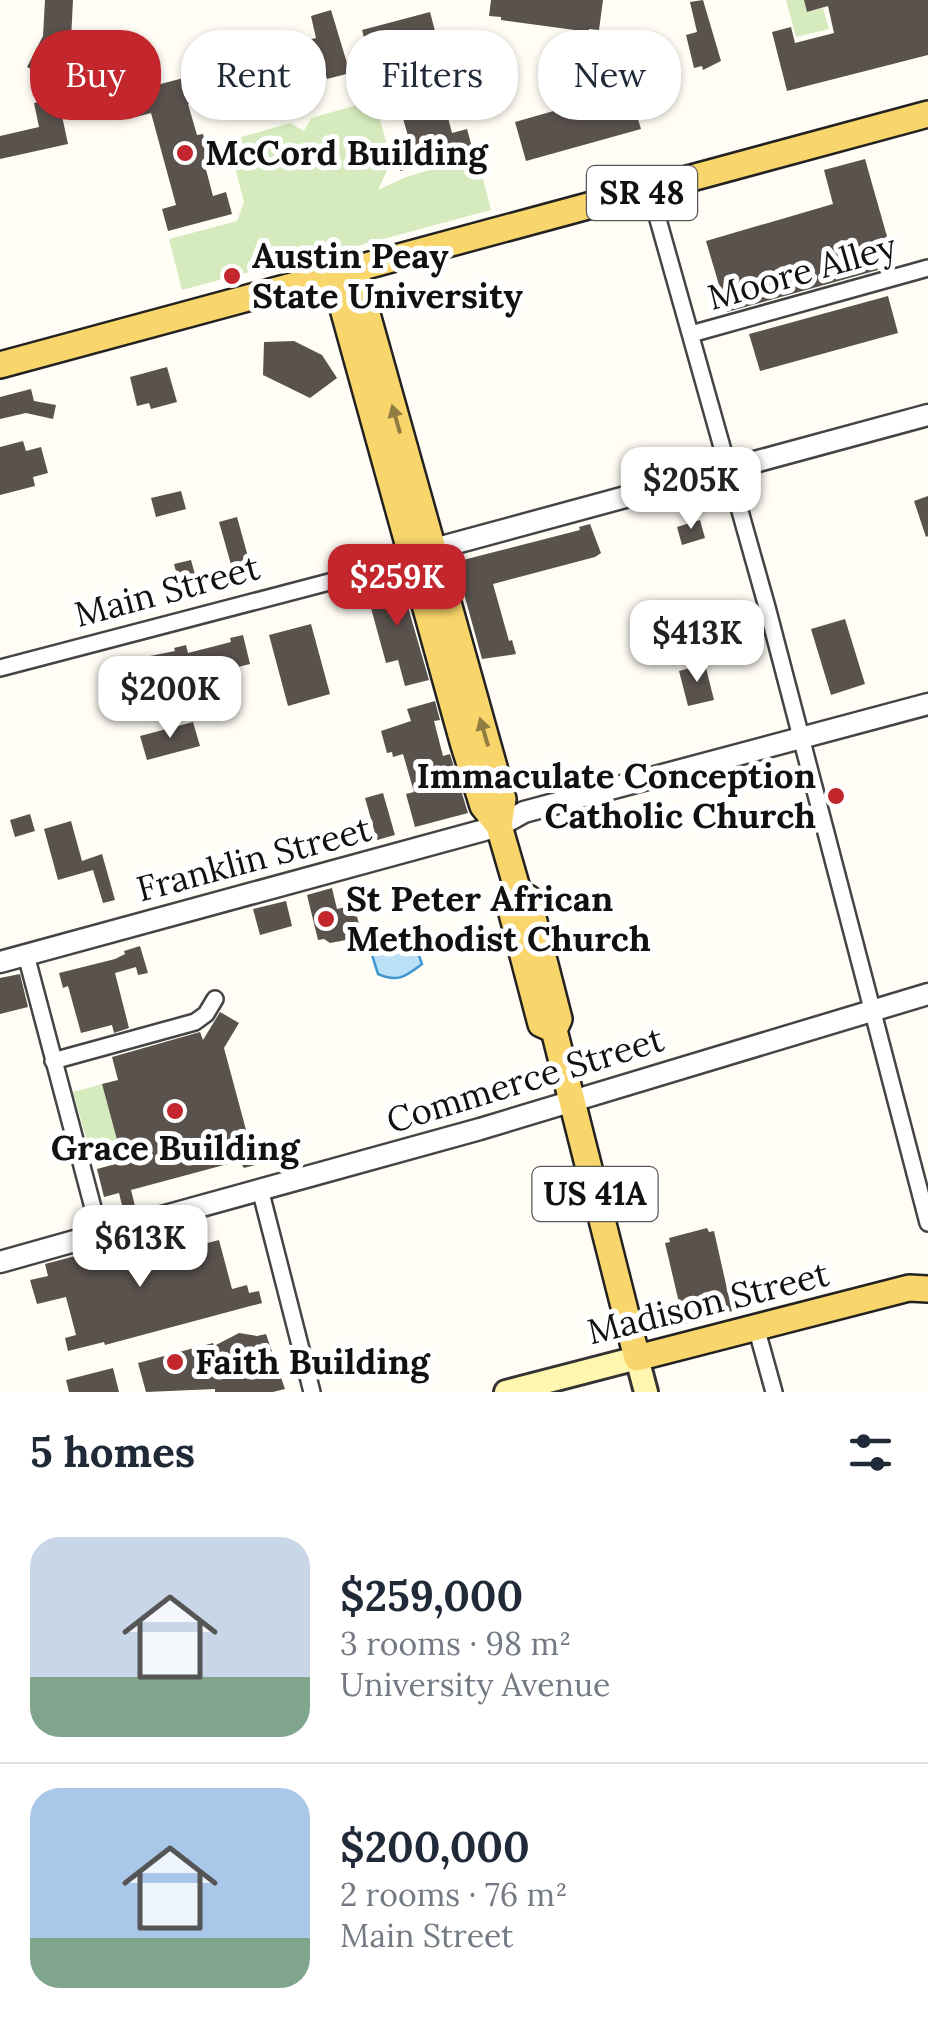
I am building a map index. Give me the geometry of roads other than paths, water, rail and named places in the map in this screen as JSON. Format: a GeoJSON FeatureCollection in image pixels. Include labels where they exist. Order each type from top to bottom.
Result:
{"type":"FeatureCollection","features":[{"type":"Feature","properties":{"kind":"main road","name":"SR 48"},"geometry":{"type":"LineString","coordinates":[[344,273],[928,114]]}},
{"type":"Feature","properties":{"kind":"main road"},"geometry":{"type":"LineString","coordinates":[[0,364],[344,273]]}},
{"type":"Feature","properties":{"kind":"main road","name":"US 41A"},"geometry":{"type":"LineString","coordinates":[[344,273],[424,552],[503,798],[499,826],[519,894],[528,898],[541,946],[559,1019],[554,1030],[637,1358]]}},
{"type":"Feature","properties":{"kind":"main road","name":"Madison Street"},"geometry":{"type":"LineString","coordinates":[[506,1392],[909,1288],[928,1288]]}},
{"type":"Feature","properties":{"kind":"main road"},"geometry":{"type":"LineString","coordinates":[[637,1358],[646,1392]]}},
{"type":"Feature","properties":{"kind":"street"},"geometry":{"type":"LineString","coordinates":[[650,191],[730,471],[928,1223]]}},
{"type":"Feature","properties":{"kind":"street","name":"Moore Alley"},"geometry":{"type":"LineString","coordinates":[[691,334],[928,268]]}},
{"type":"Feature","properties":{"kind":"street","name":"Main Street"},"geometry":{"type":"LineString","coordinates":[[0,668],[333,581],[424,552],[928,415]]}},
{"type":"Feature","properties":{"kind":"street","name":"Franklin Street"},"geometry":{"type":"LineString","coordinates":[[0,962],[499,826],[524,812],[928,704]]}},
{"type":"Feature","properties":{"kind":"street"},"geometry":{"type":"LineString","coordinates":[[26,954],[100,1234]]}},
{"type":"Feature","properties":{"kind":"street","name":"Commerce Street"},"geometry":{"type":"LineString","coordinates":[[0,1262],[572,1100],[928,994]]}},
{"type":"Feature","properties":{"kind":"street"},"geometry":{"type":"LineString","coordinates":[[53,1060],[195,1022],[206,1014],[215,999]]}},
{"type":"Feature","properties":{"kind":"street"},"geometry":{"type":"LineString","coordinates":[[260,1190],[312,1392]]}},
{"type":"Feature","properties":{"kind":"street"},"geometry":{"type":"LineString","coordinates":[[756,1327],[774,1392]]}},
{"type":"Feature","properties":{"kind":"water"},"geometry":{"type":"Polygon","coordinates":[[[411,933],[422,964],[402,977],[378,974],[372,955],[374,942],[411,933]]]}},
{"type":"Feature","properties":{"kind":"place","name":"McCord Building"},"geometry":{"type":"Point","coordinates":[185,153]}},
{"type":"Feature","properties":{"kind":"place","name":"Austin Peay State University"},"geometry":{"type":"Point","coordinates":[232,276]}},
{"type":"Feature","properties":{"kind":"place","name":"Immaculate Conception Catholic Church"},"geometry":{"type":"Point","coordinates":[836,796]}},
{"type":"Feature","properties":{"kind":"place","name":"St Peter African Methodist Church"},"geometry":{"type":"Point","coordinates":[326,919]}},
{"type":"Feature","properties":{"kind":"place","name":"Grace Building"},"geometry":{"type":"Point","coordinates":[175,1111]}},
{"type":"Feature","properties":{"kind":"place","name":"Faith Building"},"geometry":{"type":"Point","coordinates":[175,1362]}}]}
